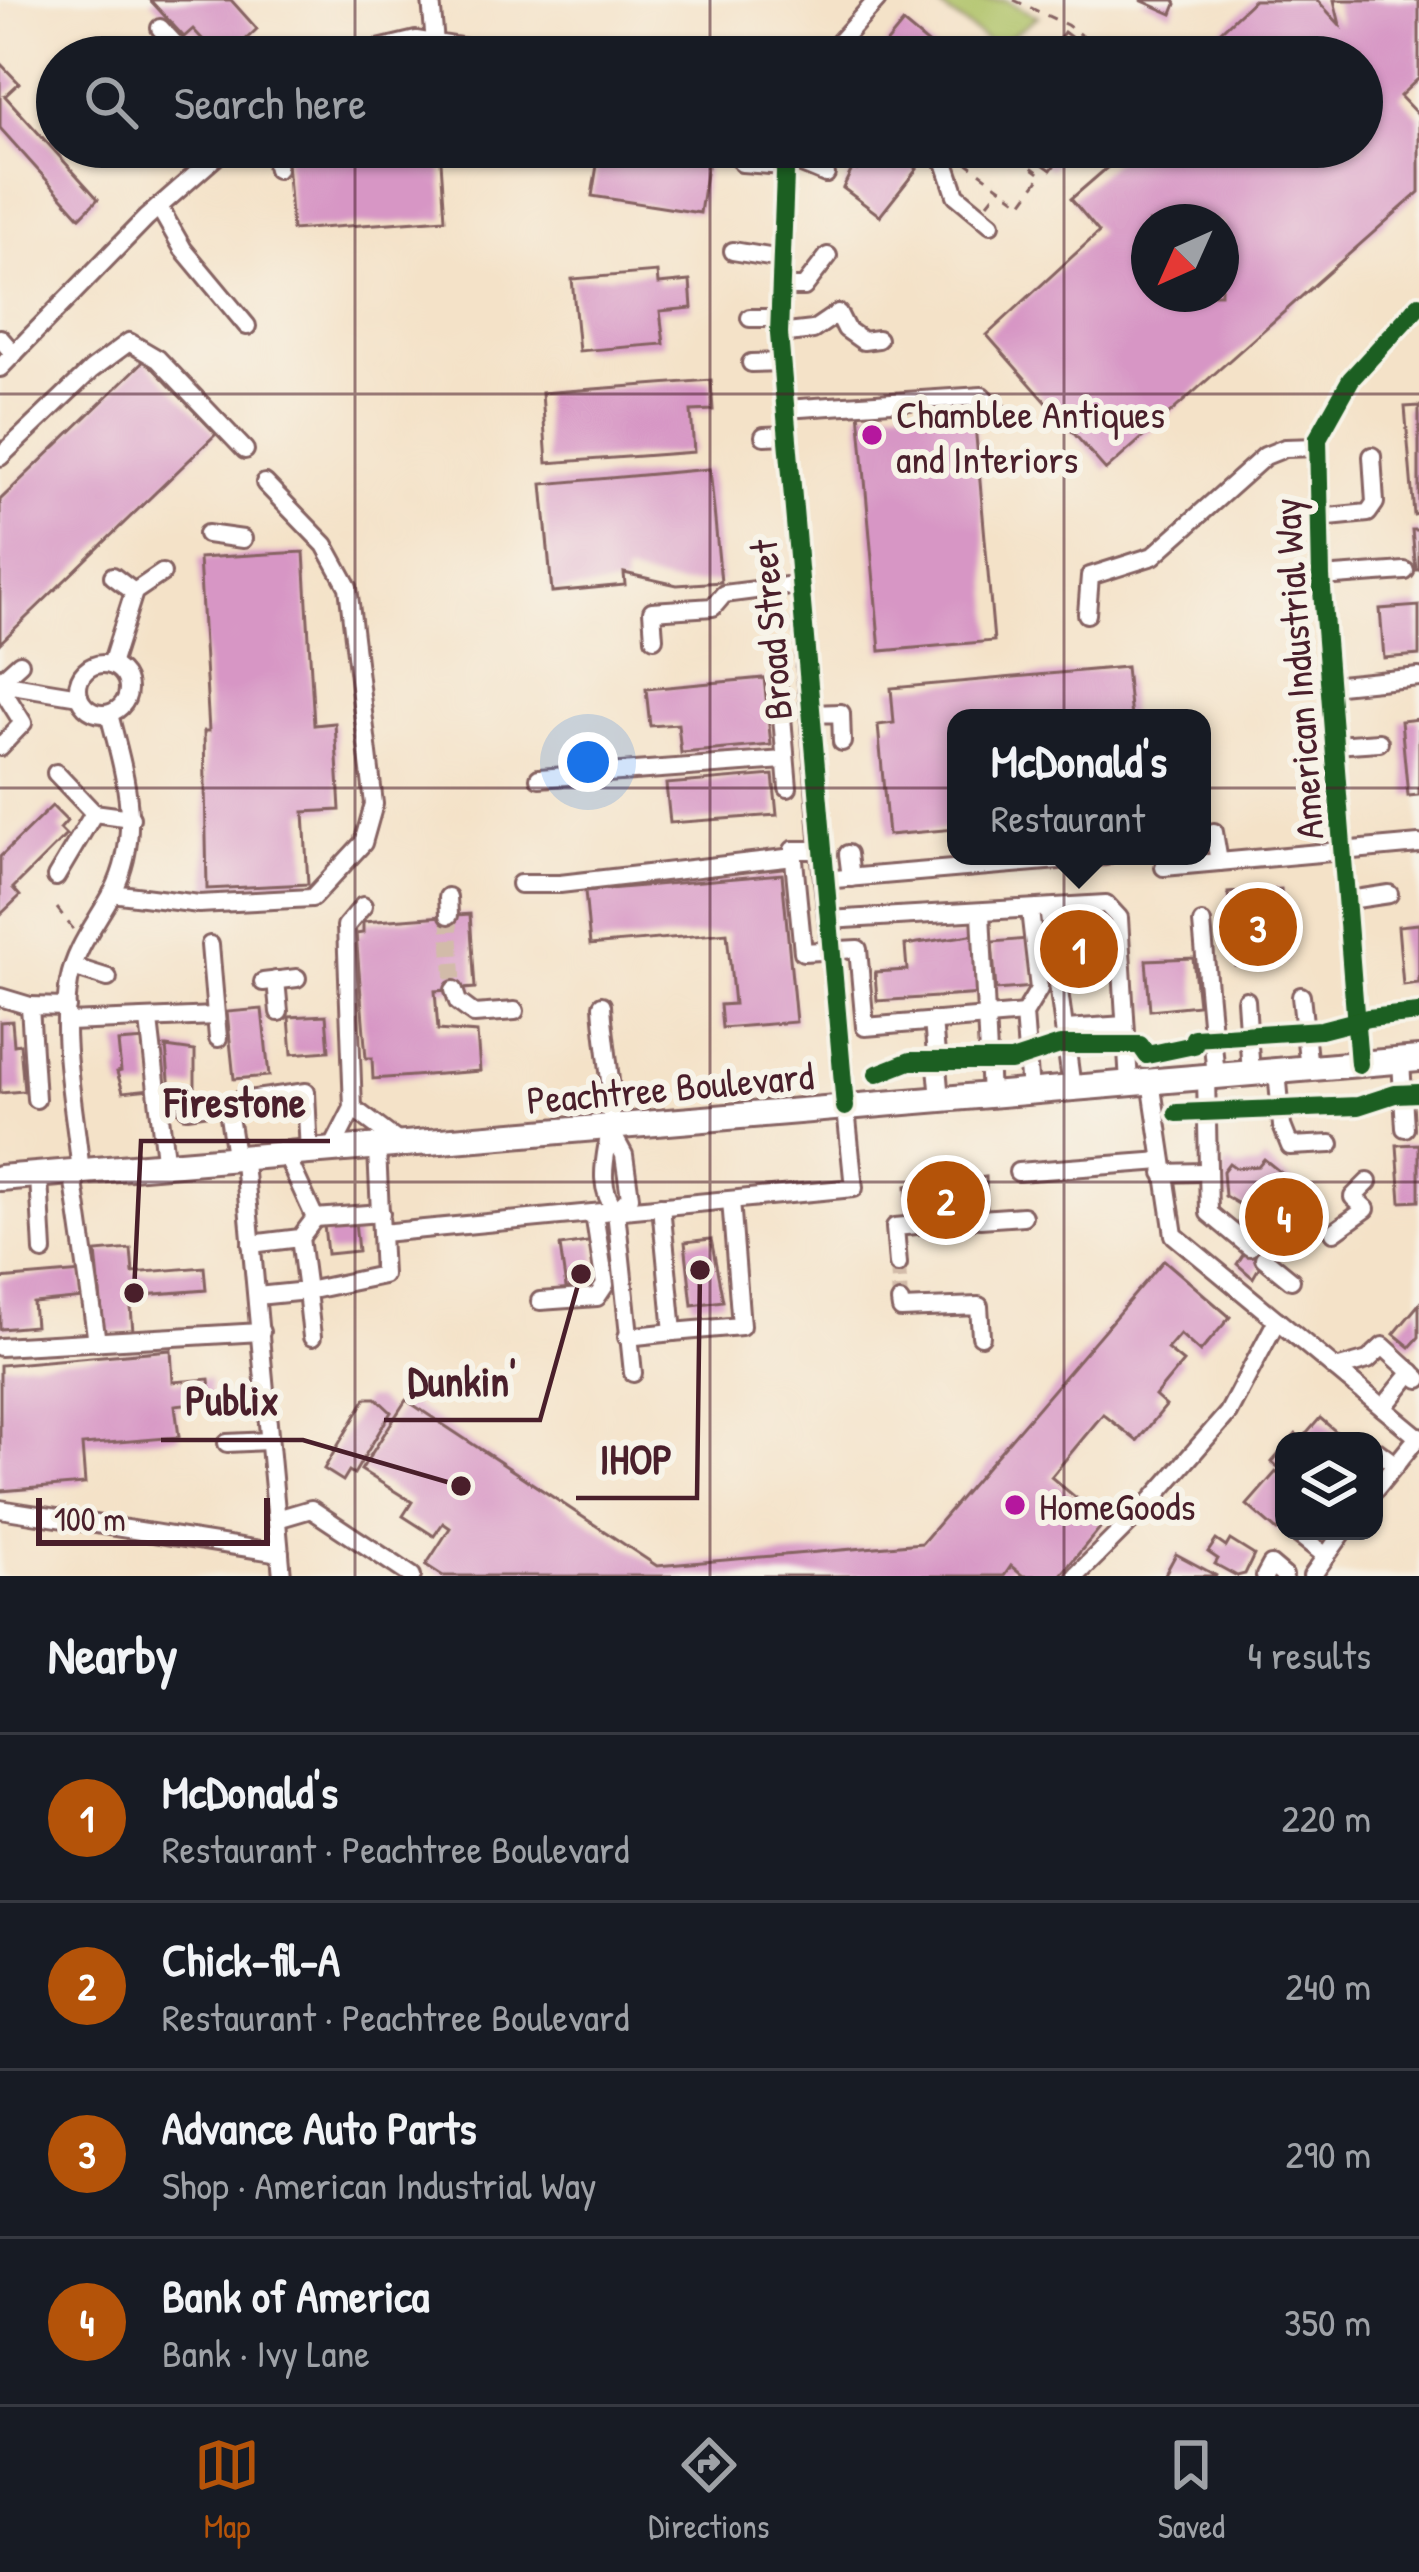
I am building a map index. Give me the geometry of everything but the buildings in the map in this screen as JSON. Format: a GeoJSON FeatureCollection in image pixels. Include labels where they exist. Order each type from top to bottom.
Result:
{"type":"FeatureCollection","features":[{"type":"Feature","properties":{"kind":"highway","name":"Peachtree Boulevard"},"geometry":{"type":"LineString","coordinates":[[0,1178],[240,1162],[1410,1060]]}},
{"type":"Feature","properties":{"kind":"street"},"geometry":{"type":"LineString","coordinates":[[431,0],[434,36]]}},
{"type":"Feature","properties":{"kind":"street"},"geometry":{"type":"LineString","coordinates":[[845,36],[877,0]]}},
{"type":"Feature","properties":{"kind":"street"},"geometry":{"type":"LineString","coordinates":[[160,28],[167,36]]}},
{"type":"Feature","properties":{"kind":"street"},"geometry":{"type":"LineString","coordinates":[[0,368],[203,168]]}},
{"type":"Feature","properties":{"kind":"street","name":"Broad Street"},"geometry":{"type":"LineString","coordinates":[[731,1200],[854,1188],[820,850],[781,362],[785,168]]}},
{"type":"Feature","properties":{"kind":"street"},"geometry":{"type":"LineString","coordinates":[[812,168],[826,174]]}},
{"type":"Feature","properties":{"kind":"street"},"geometry":{"type":"LineString","coordinates":[[947,168],[956,195],[992,224]]}},
{"type":"Feature","properties":{"kind":"street"},"geometry":{"type":"LineString","coordinates":[[159,207],[183,249],[247,326]]}},
{"type":"Feature","properties":{"kind":"street"},"geometry":{"type":"LineString","coordinates":[[733,251],[781,259]]}},
{"type":"Feature","properties":{"kind":"street"},"geometry":{"type":"LineString","coordinates":[[780,287],[804,287],[828,256]]}},
{"type":"Feature","properties":{"kind":"street","name":"American Industrial Way"},"geometry":{"type":"LineString","coordinates":[[1359,1064],[1321,577],[1318,447],[1351,379],[1419,304]]}},
{"type":"Feature","properties":{"kind":"street"},"geometry":{"type":"LineString","coordinates":[[750,318],[814,330],[838,313],[845,329],[863,341],[878,339]]}},
{"type":"Feature","properties":{"kind":"street"},"geometry":{"type":"LineString","coordinates":[[0,338],[14,354]]}},
{"type":"Feature","properties":{"kind":"street"},"geometry":{"type":"LineString","coordinates":[[0,457],[91,370],[129,342],[158,359],[244,450]]}},
{"type":"Feature","properties":{"kind":"street"},"geometry":{"type":"LineString","coordinates":[[752,363],[781,362]]}},
{"type":"Feature","properties":{"kind":"street"},"geometry":{"type":"LineString","coordinates":[[785,409],[982,396],[998,413]]}},
{"type":"Feature","properties":{"kind":"street"},"geometry":{"type":"LineString","coordinates":[[764,436],[787,435]]}},
{"type":"Feature","properties":{"kind":"street"},"geometry":{"type":"LineString","coordinates":[[1087,614],[1090,575],[1154,556],[1265,456],[1286,448],[1318,447]]}},
{"type":"Feature","properties":{"kind":"street"},"geometry":{"type":"LineString","coordinates":[[1319,518],[1368,513],[1375,503],[1372,456]]}},
{"type":"Feature","properties":{"kind":"street"},"geometry":{"type":"LineString","coordinates":[[772,491],[780,482],[790,482]]}},
{"type":"Feature","properties":{"kind":"street"},"geometry":{"type":"LineString","coordinates":[[112,893],[312,898],[363,843],[374,804],[348,586],[326,545],[265,483]]}},
{"type":"Feature","properties":{"kind":"street"},"geometry":{"type":"LineString","coordinates":[[207,534],[243,539]]}},
{"type":"Feature","properties":{"kind":"street"},"geometry":{"type":"LineString","coordinates":[[1321,577],[1405,572]]}},
{"type":"Feature","properties":{"kind":"street"},"geometry":{"type":"LineString","coordinates":[[111,665],[134,592],[162,573]]}},
{"type":"Feature","properties":{"kind":"street"},"geometry":{"type":"LineString","coordinates":[[113,576],[134,592]]}},
{"type":"Feature","properties":{"kind":"street"},"geometry":{"type":"LineString","coordinates":[[655,638],[652,611],[713,607],[724,594],[787,586],[800,590]]}},
{"type":"Feature","properties":{"kind":"street"},"geometry":{"type":"LineString","coordinates":[[0,684],[20,663]]}},
{"type":"Feature","properties":{"kind":"street"},"geometry":{"type":"LineString","coordinates":[[0,684],[79,696],[91,711],[109,714],[124,705],[129,688],[124,674],[111,665],[86,670],[79,696]]}},
{"type":"Feature","properties":{"kind":"street"},"geometry":{"type":"LineString","coordinates":[[1329,686],[1419,677]]}},
{"type":"Feature","properties":{"kind":"street"},"geometry":{"type":"LineString","coordinates":[[0,684],[23,723],[0,747]]}},
{"type":"Feature","properties":{"kind":"street"},"geometry":{"type":"LineString","coordinates":[[780,692],[788,788]]}},
{"type":"Feature","properties":{"kind":"street"},"geometry":{"type":"LineString","coordinates":[[811,714],[841,713],[842,742]]}},
{"type":"Feature","properties":{"kind":"street"},"geometry":{"type":"LineString","coordinates":[[98,1342],[88,1256],[80,1247],[68,1015],[73,967],[127,854],[131,818],[109,714]]}},
{"type":"Feature","properties":{"kind":"street"},"geometry":{"type":"LineString","coordinates":[[1334,745],[1379,742]]}},
{"type":"Feature","properties":{"kind":"street"},"geometry":{"type":"LineString","coordinates":[[539,778],[784,760]]}},
{"type":"Feature","properties":{"kind":"street"},"geometry":{"type":"LineString","coordinates":[[56,772],[94,813],[131,818]]}},
{"type":"Feature","properties":{"kind":"street"},"geometry":{"type":"LineString","coordinates":[[56,877],[94,813]]}},
{"type":"Feature","properties":{"kind":"street"},"geometry":{"type":"LineString","coordinates":[[1214,832],[1219,862]]}},
{"type":"Feature","properties":{"kind":"street"},"geometry":{"type":"LineString","coordinates":[[1211,863],[1419,844]]}},
{"type":"Feature","properties":{"kind":"street"},"geometry":{"type":"LineString","coordinates":[[820,850],[794,850],[803,952],[858,950],[866,1027],[1024,1014]]}},
{"type":"Feature","properties":{"kind":"street"},"geometry":{"type":"LineString","coordinates":[[848,854],[851,878]]}},
{"type":"Feature","properties":{"kind":"street"},"geometry":{"type":"LineString","coordinates":[[520,884],[576,883],[794,856]]}},
{"type":"Feature","properties":{"kind":"street"},"geometry":{"type":"LineString","coordinates":[[823,880],[1002,865]]}},
{"type":"Feature","properties":{"kind":"street"},"geometry":{"type":"LineString","coordinates":[[1164,867],[1186,865]]}},
{"type":"Feature","properties":{"kind":"street"},"geometry":{"type":"LineString","coordinates":[[1349,900],[1389,894]]}},
{"type":"Feature","properties":{"kind":"street"},"geometry":{"type":"LineString","coordinates":[[828,920],[1042,912],[1106,904],[1119,918],[1125,1025],[1162,1167],[1174,1235],[1418,1437],[1383,1480]]}},
{"type":"Feature","properties":{"kind":"street"},"geometry":{"type":"LineString","coordinates":[[308,1154],[353,1108],[346,926],[364,906]]}},
{"type":"Feature","properties":{"kind":"street"},"geometry":{"type":"LineString","coordinates":[[1042,912],[1066,1029],[1072,1088]]}},
{"type":"Feature","properties":{"kind":"street"},"geometry":{"type":"LineString","coordinates":[[1030,1092],[1024,1014],[1039,989],[1042,912]]}},
{"type":"Feature","properties":{"kind":"street"},"geometry":{"type":"LineString","coordinates":[[981,914],[990,1096]]}},
{"type":"Feature","properties":{"kind":"street"},"geometry":{"type":"LineString","coordinates":[[1202,923],[1211,1077],[1204,1172],[1209,1213],[1291,1280]]}},
{"type":"Feature","properties":{"kind":"street"},"geometry":{"type":"LineString","coordinates":[[210,945],[218,1038]]}},
{"type":"Feature","properties":{"kind":"street"},"geometry":{"type":"LineString","coordinates":[[73,967],[108,978]]}},
{"type":"Feature","properties":{"kind":"street"},"geometry":{"type":"LineString","coordinates":[[280,1012],[269,981],[297,978]]}},
{"type":"Feature","properties":{"kind":"street"},"geometry":{"type":"LineString","coordinates":[[454,990],[458,1002],[474,1014],[515,1011]]}},
{"type":"Feature","properties":{"kind":"street"},"geometry":{"type":"LineString","coordinates":[[1301,996],[1282,1071],[1289,1140],[1330,1144]]}},
{"type":"Feature","properties":{"kind":"street"},"geometry":{"type":"LineString","coordinates":[[0,997],[68,1015],[149,1022],[216,1016]]}},
{"type":"Feature","properties":{"kind":"street"},"geometry":{"type":"LineString","coordinates":[[1246,1000],[1282,1071]]}},
{"type":"Feature","properties":{"kind":"street"},"geometry":{"type":"LineString","coordinates":[[602,1005],[610,1129],[624,1155],[630,1197],[616,1210]]}},
{"type":"Feature","properties":{"kind":"street"},"geometry":{"type":"LineString","coordinates":[[30,1006],[36,1099]]}},
{"type":"Feature","properties":{"kind":"street"},"geometry":{"type":"LineString","coordinates":[[837,1015],[864,1013]]}},
{"type":"Feature","properties":{"kind":"street"},"geometry":{"type":"LineString","coordinates":[[149,1022],[166,1168]]}},
{"type":"Feature","properties":{"kind":"street"},"geometry":{"type":"LineString","coordinates":[[933,1022],[940,1100]]}},
{"type":"Feature","properties":{"kind":"street"},"geometry":{"type":"LineString","coordinates":[[1066,1029],[1125,1025]]}},
{"type":"Feature","properties":{"kind":"street"},"geometry":{"type":"LineString","coordinates":[[1405,1128],[1410,1060]]}},
{"type":"Feature","properties":{"kind":"street"},"geometry":{"type":"LineString","coordinates":[[187,1108],[289,1089],[306,1092],[314,1218],[301,1238],[312,1337]]}},
{"type":"Feature","properties":{"kind":"street"},"geometry":{"type":"LineString","coordinates":[[227,1103],[251,1244],[282,1576]]}},
{"type":"Feature","properties":{"kind":"street"},"geometry":{"type":"LineString","coordinates":[[353,1108],[406,1147]]}},
{"type":"Feature","properties":{"kind":"street"},"geometry":{"type":"LineString","coordinates":[[257,1296],[383,1276],[377,1150]]}},
{"type":"Feature","properties":{"kind":"street"},"geometry":{"type":"LineString","coordinates":[[1018,1172],[1162,1167],[1204,1172]]}},
{"type":"Feature","properties":{"kind":"street"},"geometry":{"type":"LineString","coordinates":[[39,1177],[43,1251]]}},
{"type":"Feature","properties":{"kind":"street"},"geometry":{"type":"LineString","coordinates":[[1334,1232],[1366,1209],[1353,1197],[1368,1182]]}},
{"type":"Feature","properties":{"kind":"street"},"geometry":{"type":"LineString","coordinates":[[382,1233],[731,1200],[741,1326],[627,1337]]}},
{"type":"Feature","properties":{"kind":"street"},"geometry":{"type":"LineString","coordinates":[[661,1206],[673,1332]]}},
{"type":"Feature","properties":{"kind":"street"},"geometry":{"type":"LineString","coordinates":[[616,1210],[633,1373]]}},
{"type":"Feature","properties":{"kind":"street"},"geometry":{"type":"LineString","coordinates":[[314,1218],[381,1213]]}},
{"type":"Feature","properties":{"kind":"street"},"geometry":{"type":"LineString","coordinates":[[540,1301],[597,1297],[605,1285],[594,1213]]}},
{"type":"Feature","properties":{"kind":"street"},"geometry":{"type":"LineString","coordinates":[[980,1220],[1023,1216]]}},
{"type":"Feature","properties":{"kind":"street"},"geometry":{"type":"LineString","coordinates":[[898,1264],[896,1227],[927,1224]]}},
{"type":"Feature","properties":{"kind":"street"},"geometry":{"type":"LineString","coordinates":[[251,1244],[301,1238]]}},
{"type":"Feature","properties":{"kind":"street"},"geometry":{"type":"LineString","coordinates":[[900,1302],[901,1309],[979,1306],[981,1336]]}},
{"type":"Feature","properties":{"kind":"street"},"geometry":{"type":"LineString","coordinates":[[1076,1576],[1152,1500],[1228,1413],[1277,1320]]}},
{"type":"Feature","properties":{"kind":"street"},"geometry":{"type":"LineString","coordinates":[[0,1347],[215,1341],[261,1332]]}},
{"type":"Feature","properties":{"kind":"street"},"geometry":{"type":"LineString","coordinates":[[1336,1369],[1367,1360],[1383,1346],[1415,1375],[1383,1408]]}},
{"type":"Feature","properties":{"kind":"street"},"geometry":{"type":"LineString","coordinates":[[226,1444],[269,1441]]}},
{"type":"Feature","properties":{"kind":"street"},"geometry":{"type":"LineString","coordinates":[[1383,1456],[1396,1465]]}},
{"type":"Feature","properties":{"kind":"street"},"geometry":{"type":"LineString","coordinates":[[0,1509],[280,1553]]}},
{"type":"Feature","properties":{"kind":"street"},"geometry":{"type":"LineString","coordinates":[[277,1519],[311,1509],[412,1576]]}},
{"type":"Feature","properties":{"kind":"street"},"geometry":{"type":"LineString","coordinates":[[1306,1540],[1326,1556]]}},
{"type":"Feature","properties":{"kind":"street"},"geometry":{"type":"LineString","coordinates":[[1312,1576],[1336,1540]]}},
{"type":"Feature","properties":{"kind":"street"},"geometry":{"type":"LineString","coordinates":[[1265,1576],[1271,1565],[1284,1576]]}},
{"type":"Feature","properties":{"kind":"path"},"geometry":{"type":"LineString","coordinates":[[1014,0],[1082,36]]}},
{"type":"Feature","properties":{"kind":"path"},"geometry":{"type":"LineString","coordinates":[[974,168],[1022,203],[1042,175],[1032,168]]}},
{"type":"Feature","properties":{"kind":"path"},"geometry":{"type":"LineString","coordinates":[[57,908],[74,930]]}},
{"type":"Feature","properties":{"kind":"green space"},"geometry":{"type":"Polygon","coordinates":[[[943,0],[1005,0],[1038,17],[1011,36],[981,36],[937,5],[943,0]]]}},
{"type":"Feature","properties":{"kind":"tunnel"},"geometry":{"type":"LineString","coordinates":[[449,915],[454,990]]}},
{"type":"Feature","properties":{"kind":"tunnel"},"geometry":{"type":"LineString","coordinates":[[927,1224],[980,1219]]}},
{"type":"Feature","properties":{"kind":"tunnel"},"geometry":{"type":"LineString","coordinates":[[898,1264],[900,1302]]}},
{"type":"Feature","properties":{"kind":"tunnel"},"geometry":{"type":"LineString","coordinates":[[193,1380],[195,1403]]}},
{"type":"Feature","properties":{"kind":"cycle path"},"geometry":{"type":"LineString","coordinates":[[785,168],[779,334],[845,1107]]}},
{"type":"Feature","properties":{"kind":"cycle path"},"geometry":{"type":"LineString","coordinates":[[1359,1064],[1321,577],[1318,438],[1351,379],[1419,305]]}},
{"type":"Feature","properties":{"kind":"cycle path"},"geometry":{"type":"LineString","coordinates":[[877,1074],[910,1061],[1011,1061],[1060,1045],[1140,1045],[1147,1055],[1194,1045],[1194,1038],[1321,1030],[1368,1018],[1419,1013]]}},
{"type":"Feature","properties":{"kind":"cycle path"},"geometry":{"type":"LineString","coordinates":[[1177,1113],[1358,1106],[1395,1094],[1419,1093]]}},
{"type":"Feature","properties":{"kind":"place","name":"Chamblee Antiques and Interiors"},"geometry":{"type":"Point","coordinates":[872,435]}},
{"type":"Feature","properties":{"kind":"place","name":"Advance Auto Parts"},"geometry":{"type":"Point","coordinates":[1258,927]}},
{"type":"Feature","properties":{"kind":"place","name":"McDonald's"},"geometry":{"type":"Point","coordinates":[1079,949]}},
{"type":"Feature","properties":{"kind":"place","name":"Chick-fil-A"},"geometry":{"type":"Point","coordinates":[946,1200]}},
{"type":"Feature","properties":{"kind":"place","name":"Bank of America"},"geometry":{"type":"Point","coordinates":[1284,1217]}},
{"type":"Feature","properties":{"kind":"place","name":"IHOP"},"geometry":{"type":"Point","coordinates":[700,1270]}},
{"type":"Feature","properties":{"kind":"place","name":"Dunkin'"},"geometry":{"type":"Point","coordinates":[581,1274]}},
{"type":"Feature","properties":{"kind":"place","name":"Firestone"},"geometry":{"type":"Point","coordinates":[134,1293]}},
{"type":"Feature","properties":{"kind":"place","name":"Publix"},"geometry":{"type":"Point","coordinates":[461,1486]}},
{"type":"Feature","properties":{"kind":"place","name":"HomeGoods"},"geometry":{"type":"Point","coordinates":[1015,1505]}}]}
